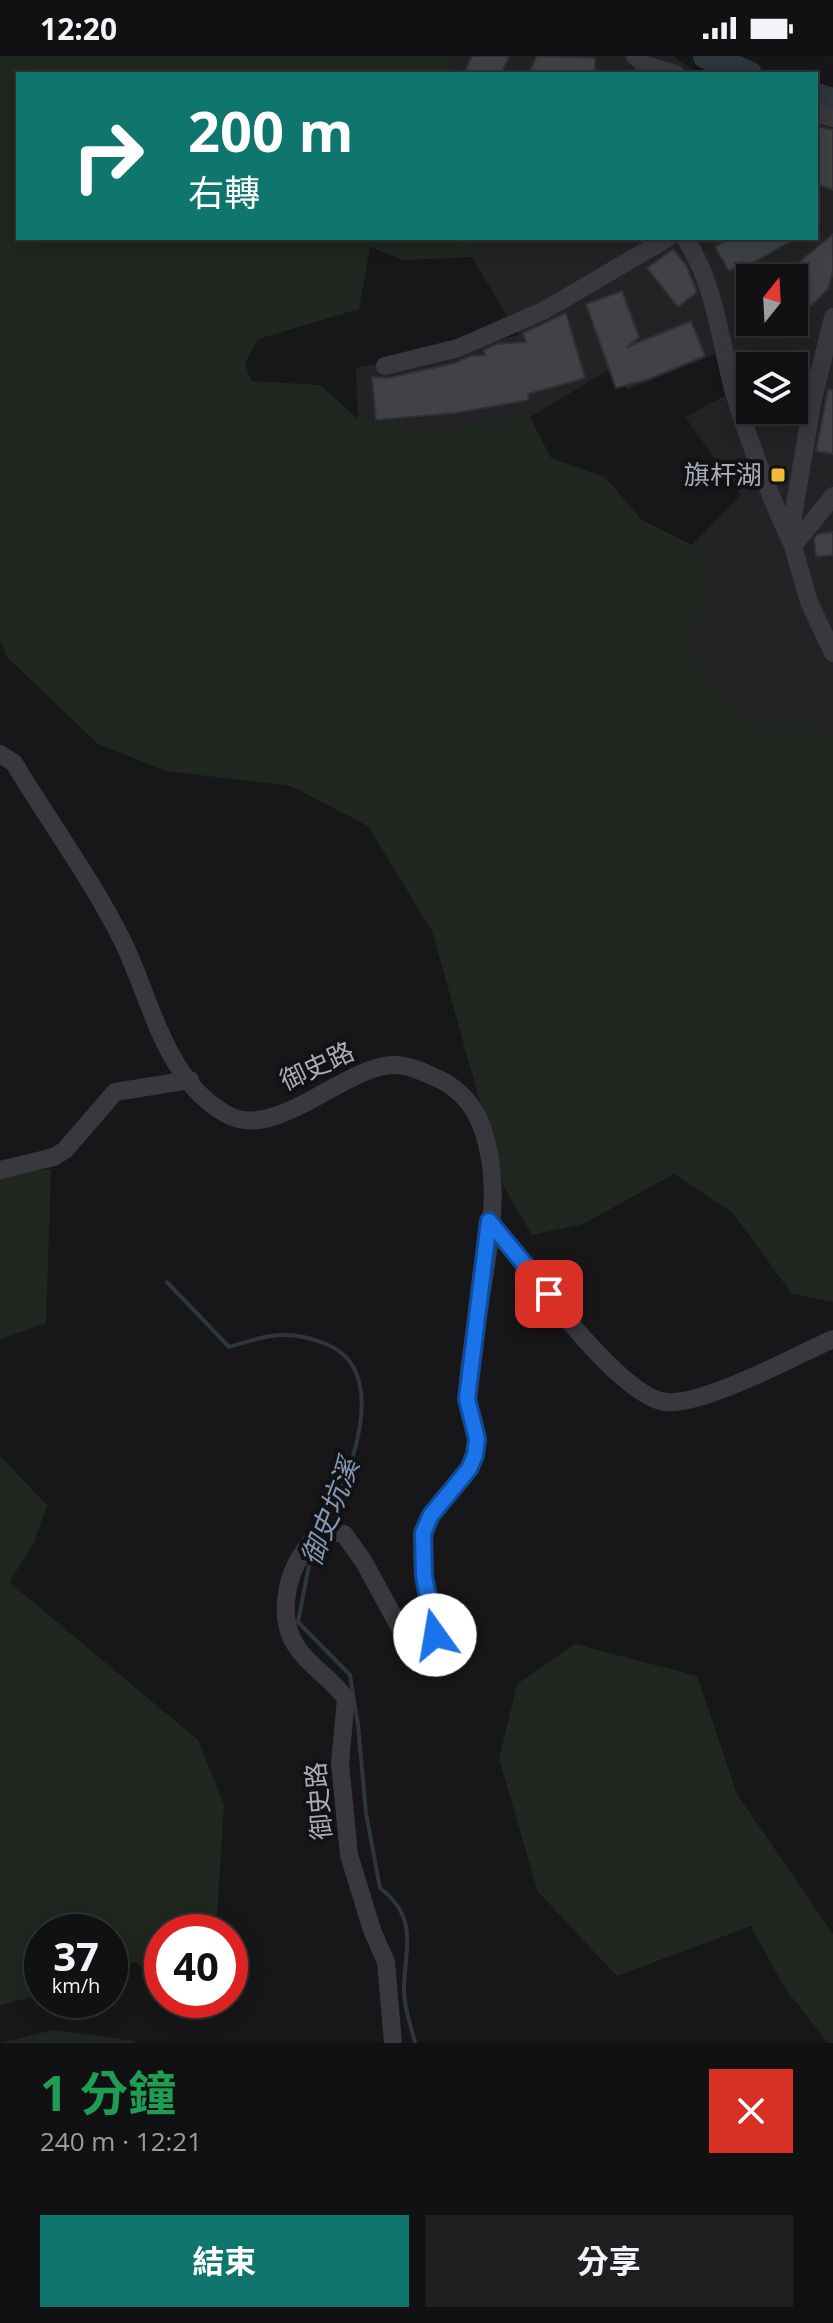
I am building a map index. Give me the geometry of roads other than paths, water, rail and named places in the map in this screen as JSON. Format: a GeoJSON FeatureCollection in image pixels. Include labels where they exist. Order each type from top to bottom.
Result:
{"type":"FeatureCollection","features":[{"type":"Feature","properties":{"kind":"street"},"geometry":{"type":"LineString","coordinates":[[635,56],[645,65],[669,72]]}},
{"type":"Feature","properties":{"kind":"street"},"geometry":{"type":"LineString","coordinates":[[385,366],[458,348],[543,311],[665,240]]}},
{"type":"Feature","properties":{"kind":"street"},"geometry":{"type":"LineString","coordinates":[[686,240],[699,259],[719,322],[735,394],[770,499],[793,546],[809,602],[833,653]]}},
{"type":"Feature","properties":{"kind":"street"},"geometry":{"type":"LineString","coordinates":[[793,546],[793,516],[813,399],[833,317]]}},
{"type":"Feature","properties":{"kind":"street"},"geometry":{"type":"LineString","coordinates":[[793,546],[833,496]]}},
{"type":"Feature","properties":{"kind":"street","name":"御史路"},"geometry":{"type":"LineString","coordinates":[[0,754],[14,763],[123,943],[167,1046],[190,1080],[226,1114],[249,1120],[306,1103],[376,1068],[395,1065],[423,1072],[447,1083],[474,1106],[484,1131],[491,1162],[489,1221],[467,1399],[477,1439],[469,1469],[431,1515],[423,1533],[421,1555],[435,1635],[430,1643],[414,1647],[407,1641],[364,1562],[344,1534],[322,1533],[288,1580],[288,1624],[298,1650],[325,1673],[346,1699],[340,1763],[349,1855],[372,1930],[386,1962],[393,2043]]}},
{"type":"Feature","properties":{"kind":"street"},"geometry":{"type":"LineString","coordinates":[[0,1170],[54,1157],[65,1150],[115,1092],[190,1080]]}},
{"type":"Feature","properties":{"kind":"street"},"geometry":{"type":"LineString","coordinates":[[489,1221],[609,1367],[642,1394],[666,1403],[694,1400],[833,1339]]}},
{"type":"Feature","properties":{"kind":"waterway"},"geometry":{"type":"LineString","coordinates":[[706,56],[744,72]]}},
{"type":"Feature","properties":{"kind":"waterway"},"geometry":{"type":"LineString","coordinates":[[818,97],[833,101]]}},
{"type":"Feature","properties":{"kind":"waterway","name":"御史坑溪"},"geometry":{"type":"LineString","coordinates":[[167,1282],[229,1347],[266,1337],[292,1335],[326,1344],[346,1358],[358,1377],[362,1401],[360,1428],[344,1482],[325,1526]]}},
{"type":"Feature","properties":{"kind":"waterway","name":"御史坑溪"},"geometry":{"type":"LineString","coordinates":[[311,1555],[298,1622],[350,1675],[366,1813],[380,1888],[392,1899],[405,1922],[404,1994],[415,2043]]}},
{"type":"Feature","properties":{"kind":"place","name":"旗杆湖"},"geometry":{"type":"Point","coordinates":[778,475]}}]}
